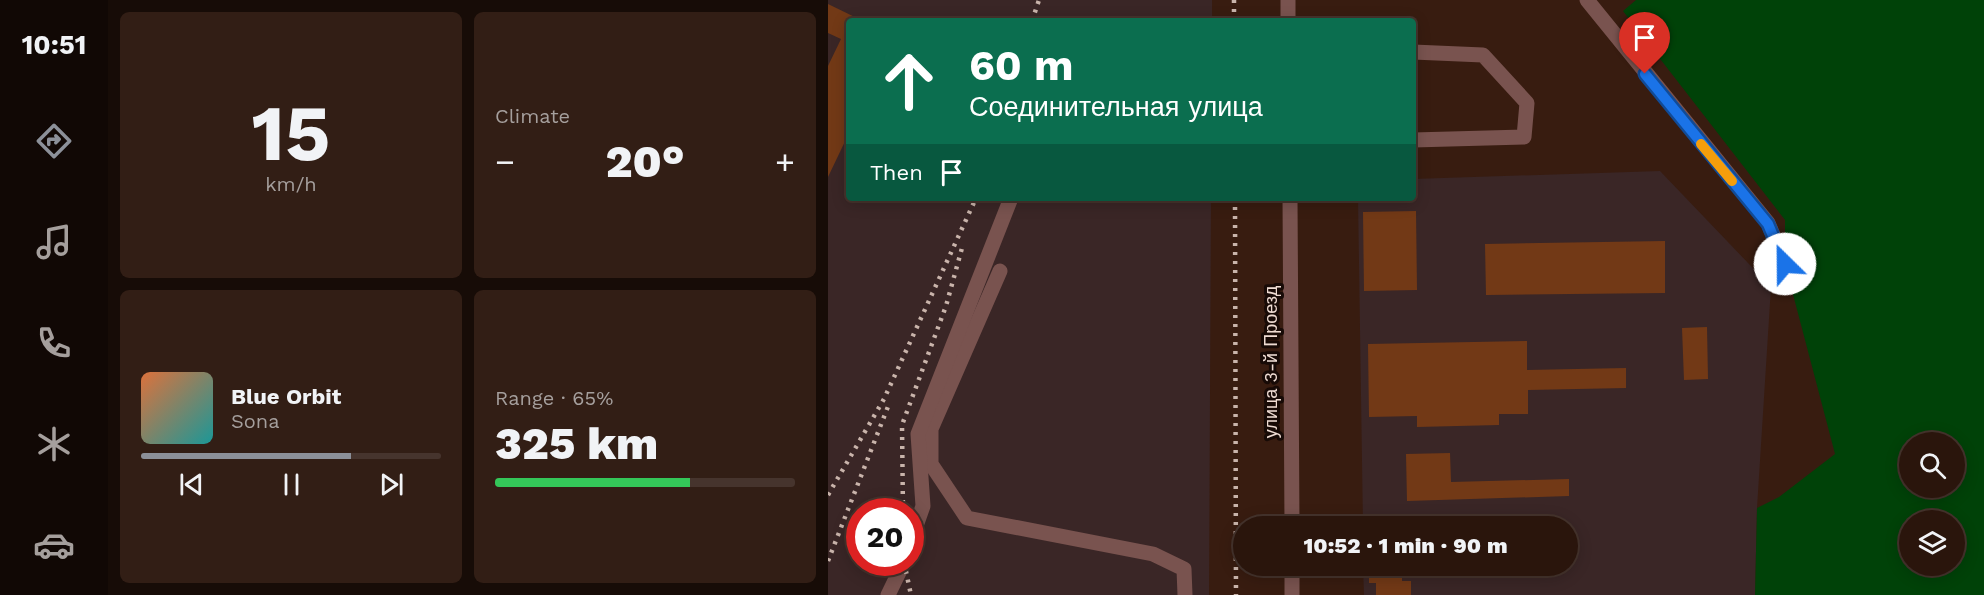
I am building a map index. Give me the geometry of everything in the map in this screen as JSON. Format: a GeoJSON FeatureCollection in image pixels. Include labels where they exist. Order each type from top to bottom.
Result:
{"type":"FeatureCollection","features":[{"type":"Feature","properties":{"kind":"street"},"geometry":{"type":"LineString","coordinates":[[1288,0],[1288,18]]}},
{"type":"Feature","properties":{"kind":"street"},"geometry":{"type":"LineString","coordinates":[[1587,0],[1768,224],[1785,264],[1775,281]]}},
{"type":"Feature","properties":{"kind":"street"},"geometry":{"type":"LineString","coordinates":[[1416,52],[1483,55],[1527,103],[1524,137],[1416,140]]}},
{"type":"Feature","properties":{"kind":"street"},"geometry":{"type":"LineString","coordinates":[[922,498],[918,434],[1010,201]]}},
{"type":"Feature","properties":{"kind":"street","name":"улица 3-й Проезд"},"geometry":{"type":"LineString","coordinates":[[1290,201],[1292,516]]}},
{"type":"Feature","properties":{"kind":"street"},"geometry":{"type":"LineString","coordinates":[[1000,271],[931,429],[931,464],[967,518],[1153,554],[1184,569],[1185,595]]}},
{"type":"Feature","properties":{"kind":"street"},"geometry":{"type":"LineString","coordinates":[[888,595],[897,576]]}},
{"type":"Feature","properties":{"kind":"street"},"geometry":{"type":"LineString","coordinates":[[1292,576],[1292,595]]}},
{"type":"Feature","properties":{"kind":"shaded area"},"geometry":{"type":"Polygon","coordinates":[[[828,0],[1212,0],[1212,18],[846,18],[846,201],[1211,201],[1209,595],[828,595],[828,0]]]}},
{"type":"Feature","properties":{"kind":"shaded area"},"geometry":{"type":"Polygon","coordinates":[[[1660,171],[1771,287],[1757,508],[1755,595],[1364,595],[1363,576],[1578,576],[1578,516],[1363,516],[1358,201],[1416,201],[1416,179],[1660,171]]]}},
{"type":"Feature","properties":{"kind":"green space"},"geometry":{"type":"Polygon","coordinates":[[[1636,0],[1984,0],[1984,595],[1755,595],[1757,508],[1779,497],[1835,454],[1785,264],[1785,220],[1623,11],[1636,0]]]}},
{"type":"Feature","properties":{"kind":"building"},"geometry":{"type":"Polygon","coordinates":[[[828,4],[857,18],[846,18],[846,139],[828,177],[828,66],[841,39],[828,33],[828,4]]]}},
{"type":"Feature","properties":{"kind":"building"},"geometry":{"type":"Polygon","coordinates":[[[1416,211],[1417,290],[1364,291],[1363,212],[1416,211]]]}},
{"type":"Feature","properties":{"kind":"building"},"geometry":{"type":"Polygon","coordinates":[[[1665,241],[1665,293],[1486,295],[1485,244],[1665,241]]]}},
{"type":"Feature","properties":{"kind":"building"},"geometry":{"type":"Polygon","coordinates":[[[1707,327],[1708,379],[1684,380],[1682,328],[1707,327]]]}},
{"type":"Feature","properties":{"kind":"building"},"geometry":{"type":"Polygon","coordinates":[[[1527,341],[1527,370],[1626,368],[1626,388],[1528,390],[1528,414],[1499,414],[1499,425],[1417,427],[1417,416],[1369,417],[1368,344],[1527,341]]]}},
{"type":"Feature","properties":{"kind":"building"},"geometry":{"type":"Polygon","coordinates":[[[1450,453],[1451,482],[1569,479],[1569,496],[1407,501],[1406,454],[1450,453]]]}},
{"type":"Feature","properties":{"kind":"building"},"geometry":{"type":"Polygon","coordinates":[[[1369,576],[1402,576],[1402,581],[1411,581],[1411,595],[1376,595],[1376,583],[1369,583],[1369,576]]]}},
{"type":"Feature","properties":{"kind":"railway"},"geometry":{"type":"LineString","coordinates":[[1033,18],[1039,0]]}},
{"type":"Feature","properties":{"kind":"railway"},"geometry":{"type":"LineString","coordinates":[[1234,0],[1234,18]]}},
{"type":"Feature","properties":{"kind":"railway"},"geometry":{"type":"LineString","coordinates":[[828,495],[884,399],[975,201]]}},
{"type":"Feature","properties":{"kind":"railway"},"geometry":{"type":"LineString","coordinates":[[1235,201],[1236,595]]}},
{"type":"Feature","properties":{"kind":"railway"},"geometry":{"type":"LineString","coordinates":[[903,498],[902,425],[946,306],[962,248]]}},
{"type":"Feature","properties":{"kind":"railway"},"geometry":{"type":"LineString","coordinates":[[828,561],[889,404]]}},
{"type":"Feature","properties":{"kind":"railway"},"geometry":{"type":"LineString","coordinates":[[907,576],[911,595]]}},
{"type":"Feature","properties":{"kind":"slow traffic"},"geometry":{"type":"LineString","coordinates":[[1701,144],[1732,181]]}},
{"type":"Feature","properties":{"kind":"route"},"geometry":{"type":"LineString","coordinates":[[1645,74],[1768,224],[1785,264]]}}]}
